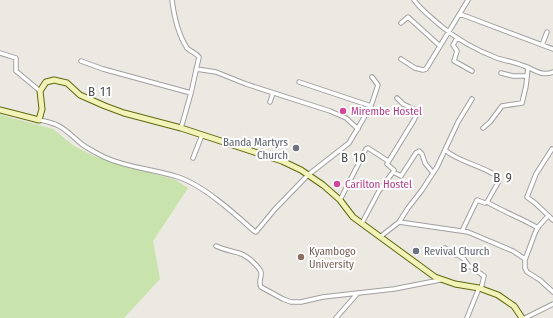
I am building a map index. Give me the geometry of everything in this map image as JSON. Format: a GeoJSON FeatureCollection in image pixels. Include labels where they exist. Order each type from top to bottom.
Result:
{"type":"FeatureCollection","features":[{"type":"Feature","properties":{"kind":"street"},"geometry":{"type":"LineString","coordinates":[[172,0],[179,32],[188,49],[199,57],[181,128]]}},
{"type":"Feature","properties":{"kind":"street"},"geometry":{"type":"LineString","coordinates":[[414,0],[420,9],[457,38],[495,57],[544,74],[553,72]]}},
{"type":"Feature","properties":{"kind":"street"},"geometry":{"type":"LineString","coordinates":[[401,59],[415,68],[425,70],[468,0]]}},
{"type":"Feature","properties":{"kind":"street"},"geometry":{"type":"LineString","coordinates":[[460,14],[553,49]]}},
{"type":"Feature","properties":{"kind":"street"},"geometry":{"type":"LineString","coordinates":[[401,23],[408,17],[440,46]]}},
{"type":"Feature","properties":{"kind":"street"},"geometry":{"type":"LineString","coordinates":[[542,45],[547,32]]}},
{"type":"Feature","properties":{"kind":"street"},"geometry":{"type":"LineString","coordinates":[[457,38],[453,44],[457,50],[454,61],[472,71]]}},
{"type":"Feature","properties":{"kind":"street"},"geometry":{"type":"LineString","coordinates":[[0,53],[16,58],[16,71],[40,91]]}},
{"type":"Feature","properties":{"kind":"street"},"geometry":{"type":"LineString","coordinates":[[81,62],[191,93]]}},
{"type":"Feature","properties":{"kind":"street"},"geometry":{"type":"LineString","coordinates":[[483,128],[490,122],[502,106],[522,103],[528,68]]}},
{"type":"Feature","properties":{"kind":"street"},"geometry":{"type":"LineString","coordinates":[[196,69],[216,72],[246,84],[343,117],[358,129]]}},
{"type":"Feature","properties":{"kind":"street"},"geometry":{"type":"LineString","coordinates":[[500,73],[513,76],[527,76]]}},
{"type":"Feature","properties":{"kind":"street"},"geometry":{"type":"LineString","coordinates":[[0,110],[58,125],[89,149],[117,162],[184,179],[216,199],[255,232],[308,175],[346,147],[371,106],[379,86],[372,77]]}},
{"type":"Feature","properties":{"kind":"street"},"geometry":{"type":"LineString","coordinates":[[40,120],[42,109],[40,91],[46,82],[54,80],[69,85],[80,95],[124,113],[181,128],[282,161],[301,170],[323,185],[340,200],[354,217],[426,271],[440,280],[480,288],[498,295],[518,310],[522,318]]}},
{"type":"Feature","properties":{"kind":"street"},"geometry":{"type":"LineString","coordinates":[[299,82],[371,106]]}},
{"type":"Feature","properties":{"kind":"street"},"geometry":{"type":"LineString","coordinates":[[270,102],[273,93]]}},
{"type":"Feature","properties":{"kind":"street"},"geometry":{"type":"LineString","coordinates":[[388,161],[414,120],[418,111],[403,104],[397,98]]}},
{"type":"Feature","properties":{"kind":"street"},"geometry":{"type":"LineString","coordinates":[[380,237],[399,222],[420,193],[433,173],[460,117],[472,99]]}},
{"type":"Feature","properties":{"kind":"street"},"geometry":{"type":"LineString","coordinates":[[193,158],[202,135]]}},
{"type":"Feature","properties":{"kind":"street"},"geometry":{"type":"LineString","coordinates":[[340,200],[366,149],[368,148],[388,161],[387,164],[394,170],[393,172],[401,176],[416,153],[419,151],[422,154],[425,164],[433,173]]}},
{"type":"Feature","properties":{"kind":"street"},"geometry":{"type":"LineString","coordinates":[[552,149],[536,174],[527,197],[553,220]]}},
{"type":"Feature","properties":{"kind":"street"},"geometry":{"type":"LineString","coordinates":[[445,150],[452,156],[475,165],[498,177],[499,181],[487,202]]}},
{"type":"Feature","properties":{"kind":"street"},"geometry":{"type":"LineString","coordinates":[[362,223],[378,191],[393,172]]}},
{"type":"Feature","properties":{"kind":"street"},"geometry":{"type":"LineString","coordinates":[[462,231],[476,200],[484,203],[487,202],[538,228]]}},
{"type":"Feature","properties":{"kind":"street"},"geometry":{"type":"LineString","coordinates":[[548,216],[538,228],[526,259],[525,268],[527,272],[540,280],[553,292]]}},
{"type":"Feature","properties":{"kind":"street"},"geometry":{"type":"LineString","coordinates":[[399,222],[462,231],[513,250],[526,259]]}},
{"type":"Feature","properties":{"kind":"street"},"geometry":{"type":"LineString","coordinates":[[216,246],[224,250],[241,253],[247,256],[260,269],[261,275],[259,282],[261,287],[276,296],[289,301],[301,302],[323,297],[394,290],[440,280]]}},
{"type":"Feature","properties":{"kind":"street"},"geometry":{"type":"LineString","coordinates":[[445,248],[464,259],[468,265],[484,276],[467,318]]}},
{"type":"Feature","properties":{"kind":"street"},"geometry":{"type":"LineString","coordinates":[[336,318],[357,294]]}},
{"type":"Feature","properties":{"kind":"street"},"geometry":{"type":"LineString","coordinates":[[525,318],[553,304]]}},
{"type":"Feature","properties":{"kind":"green space"},"geometry":{"type":"Polygon","coordinates":[[[0,114],[53,129],[74,146],[96,157],[176,180],[188,188],[153,241],[160,279],[124,318],[0,318],[0,114]]]}},
{"type":"Feature","properties":{"kind":"place","name":"Mirembe Hostel"},"geometry":{"type":"Point","coordinates":[343,111]}},
{"type":"Feature","properties":{"kind":"place","name":"Banda Martyrs Church"},"geometry":{"type":"Point","coordinates":[296,148]}},
{"type":"Feature","properties":{"kind":"place","name":"Carilton Hostel"},"geometry":{"type":"Point","coordinates":[337,184]}},
{"type":"Feature","properties":{"kind":"place","name":"Revival Church"},"geometry":{"type":"Point","coordinates":[416,251]}},
{"type":"Feature","properties":{"kind":"place","name":"Kyambogo University"},"geometry":{"type":"Point","coordinates":[301,257]}},
{"type":"Feature","properties":{"kind":"district","name":"B 11"},"geometry":{"type":"Point","coordinates":[100,91]}},
{"type":"Feature","properties":{"kind":"district","name":"B 10"},"geometry":{"type":"Point","coordinates":[354,157]}},
{"type":"Feature","properties":{"kind":"district","name":"B 9"},"geometry":{"type":"Point","coordinates":[503,177]}},
{"type":"Feature","properties":{"kind":"district","name":"B 8"},"geometry":{"type":"Point","coordinates":[470,267]}}]}
